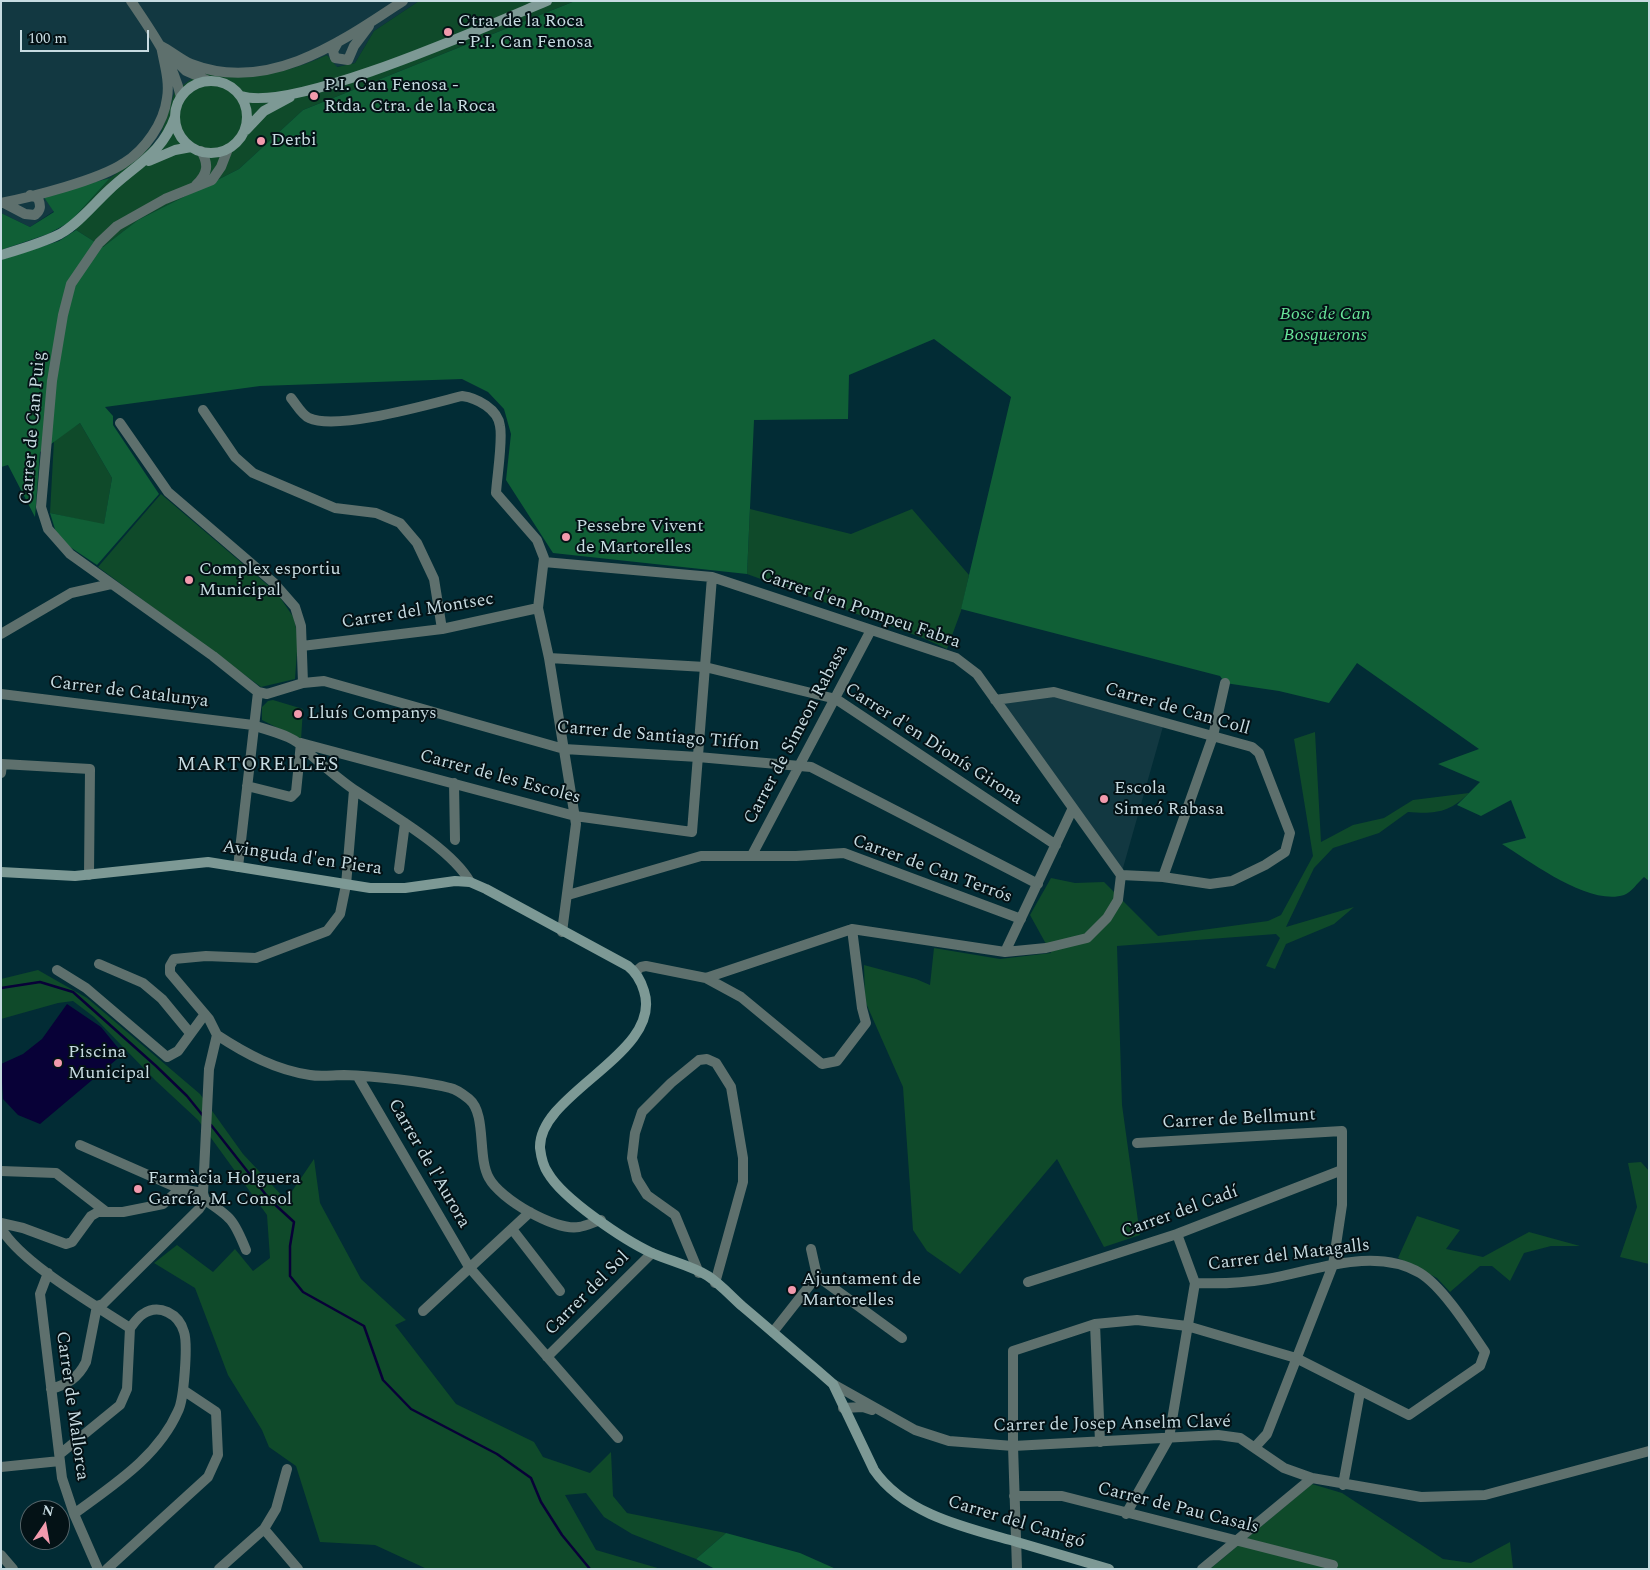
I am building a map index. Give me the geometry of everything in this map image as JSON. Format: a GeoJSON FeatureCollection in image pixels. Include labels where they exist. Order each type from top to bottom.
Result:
{"type":"FeatureCollection","features":[{"type":"Feature","properties":{"kind":"street"},"geometry":{"type":"LineString","coordinates":[[1,255],[61,233],[80,219],[113,186],[152,155],[169,133],[181,97],[176,78],[161,46],[131,1]]}},
{"type":"Feature","properties":{"kind":"street"},"geometry":{"type":"LineString","coordinates":[[161,46],[189,63],[208,69],[234,72],[270,70],[308,58],[338,42],[403,1]]}},
{"type":"Feature","properties":{"kind":"street"},"geometry":{"type":"LineString","coordinates":[[161,46],[186,71],[209,81],[225,84],[240,96],[261,99],[300,93],[357,76],[547,1]]}},
{"type":"Feature","properties":{"kind":"street"},"geometry":{"type":"LineString","coordinates":[[338,42],[333,51],[335,58],[348,60],[362,33],[374,20]]}},
{"type":"Feature","properties":{"kind":"street"},"geometry":{"type":"LineString","coordinates":[[2,203],[101,174],[124,163],[144,145],[155,131],[167,99],[168,83],[161,46]]}},
{"type":"Feature","properties":{"kind":"street"},"geometry":{"type":"LineString","coordinates":[[181,97],[194,86],[209,81]]}},
{"type":"Feature","properties":{"kind":"street"},"geometry":{"type":"LineString","coordinates":[[175,118],[179,132],[191,147],[201,151],[228,149],[237,142],[245,130],[264,112],[300,93]]}},
{"type":"Feature","properties":{"kind":"street"},"geometry":{"type":"LineString","coordinates":[[240,96],[247,117],[245,130]]}},
{"type":"Feature","properties":{"kind":"street"},"geometry":{"type":"LineString","coordinates":[[139,166],[175,150],[191,147]]}},
{"type":"Feature","properties":{"kind":"street","name":"Carrer de Can Puig"},"geometry":{"type":"LineString","coordinates":[[228,149],[217,175],[212,180],[130,217],[99,243],[71,284],[63,315],[52,381],[41,495],[43,518],[48,529],[63,548],[213,656],[258,692]]}},
{"type":"Feature","properties":{"kind":"street"},"geometry":{"type":"LineString","coordinates":[[194,187],[203,179],[207,168],[201,151]]}},
{"type":"Feature","properties":{"kind":"street"},"geometry":{"type":"LineString","coordinates":[[2,203],[25,214],[35,215],[40,211],[40,205],[38,198],[30,195]]}},
{"type":"Feature","properties":{"kind":"street"},"geometry":{"type":"LineString","coordinates":[[291,398],[307,417],[317,421],[356,420],[462,396],[479,400],[494,412],[500,425],[496,492],[537,540],[544,562],[538,608],[549,658],[576,824],[562,932]]}},
{"type":"Feature","properties":{"kind":"street"},"geometry":{"type":"LineString","coordinates":[[203,410],[234,457],[253,473],[335,508],[376,513],[400,523],[417,543],[434,579],[442,629]]}},
{"type":"Feature","properties":{"kind":"street"},"geometry":{"type":"LineString","coordinates":[[120,423],[168,492],[274,584],[295,607],[301,626],[301,663],[304,683]]}},
{"type":"Feature","properties":{"kind":"street","name":"Carrer d'en Pompeu Fabra"},"geometry":{"type":"LineString","coordinates":[[544,562],[712,577],[956,658],[977,674],[1120,875]]}},
{"type":"Feature","properties":{"kind":"street"},"geometry":{"type":"LineString","coordinates":[[698,757],[712,577]]}},
{"type":"Feature","properties":{"kind":"street"},"geometry":{"type":"LineString","coordinates":[[1,634],[71,594],[111,584]]}},
{"type":"Feature","properties":{"kind":"street","name":"Carrer del Montsec"},"geometry":{"type":"LineString","coordinates":[[302,646],[442,629],[538,608]]}},
{"type":"Feature","properties":{"kind":"street","name":"Carrer de Simeon Rabasa"},"geometry":{"type":"LineString","coordinates":[[752,855],[871,630]]}},
{"type":"Feature","properties":{"kind":"street","name":"Carrer d'en Dionís Girona"},"geometry":{"type":"LineString","coordinates":[[549,658],[705,668],[836,699],[1056,845]]}},
{"type":"Feature","properties":{"kind":"street","name":"Carrer de Santiago Tiffon"},"geometry":{"type":"LineString","coordinates":[[258,692],[267,694],[304,683],[324,681],[564,749],[698,757],[811,767],[1038,884]]}},
{"type":"Feature","properties":{"kind":"street"},"geometry":{"type":"LineString","coordinates":[[706,978],[852,929],[1005,952],[1046,948],[1087,938],[1107,918],[1118,900],[1120,875],[1163,877],[1213,736],[1225,683]]}},
{"type":"Feature","properties":{"kind":"street"},"geometry":{"type":"LineString","coordinates":[[238,867],[258,692]]}},
{"type":"Feature","properties":{"kind":"street","name":"Carrer de Can Coll"},"geometry":{"type":"LineString","coordinates":[[995,700],[1054,692],[1252,747],[1259,753],[1290,833],[1285,852],[1265,866],[1232,881],[1210,884],[1163,877]]}},
{"type":"Feature","properties":{"kind":"street","name":"Carrer de Catalunya"},"geometry":{"type":"LineString","coordinates":[[1,694],[253,725]]}},
{"type":"Feature","properties":{"kind":"street"},"geometry":{"type":"LineString","coordinates":[[253,725],[301,743],[311,755],[354,790],[405,823],[462,868],[470,882]]}},
{"type":"Feature","properties":{"kind":"street"},"geometry":{"type":"LineString","coordinates":[[247,786],[292,797],[296,792],[301,743]]}},
{"type":"Feature","properties":{"kind":"street","name":"Carrer de les Escoles"},"geometry":{"type":"LineString","coordinates":[[301,743],[575,816],[692,832],[698,757]]}},
{"type":"Feature","properties":{"kind":"street"},"geometry":{"type":"LineString","coordinates":[[1,773],[2,764],[90,768],[89,875]]}},
{"type":"Feature","properties":{"kind":"street"},"geometry":{"type":"LineString","coordinates":[[454,784],[455,840]]}},
{"type":"Feature","properties":{"kind":"street"},"geometry":{"type":"LineString","coordinates":[[354,790],[346,885],[340,914],[326,930],[256,958],[206,956],[174,960],[170,966],[170,973],[205,1014],[217,1035],[278,1068],[312,1076],[358,1077],[451,1088],[471,1100],[480,1119],[479,1140],[488,1178],[498,1189],[530,1212],[561,1225],[578,1227],[601,1220]]}},
{"type":"Feature","properties":{"kind":"street"},"geometry":{"type":"LineString","coordinates":[[1005,952],[1072,810]]}},
{"type":"Feature","properties":{"kind":"street"},"geometry":{"type":"LineString","coordinates":[[399,868],[405,823]]}},
{"type":"Feature","properties":{"kind":"street","name":"Carrer de Can Terrós"},"geometry":{"type":"LineString","coordinates":[[568,895],[701,856],[796,856],[844,853],[1021,919]]}},
{"type":"Feature","properties":{"kind":"street","name":"Avinguda d'en Piera"},"geometry":{"type":"LineString","coordinates":[[1,872],[74,876],[208,862],[370,888],[406,888],[455,881],[470,882],[636,972]]}},
{"type":"Feature","properties":{"kind":"street"},"geometry":{"type":"LineString","coordinates":[[636,972],[641,966],[646,966],[706,978],[741,997],[822,1064],[837,1061],[866,1023],[862,1008],[852,929]]}},
{"type":"Feature","properties":{"kind":"street"},"geometry":{"type":"LineString","coordinates":[[99,964],[143,983],[162,999],[190,1033]]}},
{"type":"Feature","properties":{"kind":"street"},"geometry":{"type":"LineString","coordinates":[[57,970],[86,988],[167,1057],[178,1050],[205,1014]]}},
{"type":"Feature","properties":{"kind":"street","name":"Carrer de Josep Anselm Clavé"},"geometry":{"type":"LineString","coordinates":[[636,972],[646,998],[644,1022],[627,1046],[561,1106],[550,1120],[542,1136],[540,1147],[543,1164],[548,1174],[568,1196],[601,1220],[652,1253],[700,1273],[715,1283],[833,1384],[915,1430],[949,1441],[1013,1446],[1218,1435],[1240,1438],[1284,1468],[1312,1478],[1343,1485],[1421,1497],[1485,1495],[1649,1451]]}},
{"type":"Feature","properties":{"kind":"street"},"geometry":{"type":"LineString","coordinates":[[97,1306],[104,1304],[199,1209],[204,1197],[209,1069],[217,1035]]}},
{"type":"Feature","properties":{"kind":"street"},"geometry":{"type":"LineString","coordinates":[[700,1273],[675,1215],[647,1195],[637,1179],[632,1158],[635,1133],[642,1112],[670,1083],[699,1060],[707,1059],[716,1063],[731,1087],[743,1158],[743,1182],[715,1283]]}},
{"type":"Feature","properties":{"kind":"street","name":"Carrer de l'Aurora"},"geometry":{"type":"LineString","coordinates":[[358,1077],[469,1268],[618,1438]]}},
{"type":"Feature","properties":{"kind":"street","name":"Carrer de Bellmunt"},"geometry":{"type":"LineString","coordinates":[[1137,1142],[1342,1131],[1342,1170]]}},
{"type":"Feature","properties":{"kind":"street"},"geometry":{"type":"LineString","coordinates":[[80,1145],[180,1189],[204,1197],[237,1226],[246,1250]]}},
{"type":"Feature","properties":{"kind":"street"},"geometry":{"type":"LineString","coordinates":[[1255,1447],[1268,1434],[1332,1266],[1342,1205],[1342,1170]]}},
{"type":"Feature","properties":{"kind":"street","name":"Carrer del Cadí"},"geometry":{"type":"LineString","coordinates":[[1028,1282],[1177,1234],[1342,1170]]}},
{"type":"Feature","properties":{"kind":"street"},"geometry":{"type":"LineString","coordinates":[[1,1171],[56,1173],[105,1211]]}},
{"type":"Feature","properties":{"kind":"street"},"geometry":{"type":"LineString","coordinates":[[1,1223],[23,1228],[66,1244],[72,1242],[91,1216],[105,1211],[123,1212],[163,1204],[180,1189]]}},
{"type":"Feature","properties":{"kind":"street"},"geometry":{"type":"LineString","coordinates":[[423,1311],[530,1212]]}},
{"type":"Feature","properties":{"kind":"street"},"geometry":{"type":"LineString","coordinates":[[1,1228],[8,1240],[48,1273],[130,1328]]}},
{"type":"Feature","properties":{"kind":"street"},"geometry":{"type":"LineString","coordinates":[[512,1229],[560,1291]]}},
{"type":"Feature","properties":{"kind":"street"},"geometry":{"type":"LineString","coordinates":[[1126,1514],[1169,1438],[1195,1283],[1177,1234]]}},
{"type":"Feature","properties":{"kind":"street"},"geometry":{"type":"LineString","coordinates":[[810,1249],[817,1276],[902,1338]]}},
{"type":"Feature","properties":{"kind":"street","name":"Carrer del Sol"},"geometry":{"type":"LineString","coordinates":[[548,1357],[652,1253]]}},
{"type":"Feature","properties":{"kind":"street","name":"Carrer del Matagalls"},"geometry":{"type":"LineString","coordinates":[[1195,1283],[1225,1284],[1258,1280],[1369,1260],[1395,1264],[1420,1273],[1459,1315],[1485,1352],[1480,1366],[1408,1415],[1360,1392]]}},
{"type":"Feature","properties":{"kind":"street","name":"Carrer de Mallorca"},"geometry":{"type":"LineString","coordinates":[[48,1273],[40,1294],[62,1478],[74,1514],[98,1569]]}},
{"type":"Feature","properties":{"kind":"street"},"geometry":{"type":"LineString","coordinates":[[773,1332],[817,1276]]}},
{"type":"Feature","properties":{"kind":"street"},"geometry":{"type":"LineString","coordinates":[[51,1389],[64,1385],[77,1377],[82,1370],[86,1362],[97,1306]]}},
{"type":"Feature","properties":{"kind":"street"},"geometry":{"type":"LineString","coordinates":[[1,1467],[60,1458],[120,1405],[127,1389],[130,1328],[142,1314],[151,1310],[164,1310],[175,1316],[184,1332],[184,1390],[179,1410],[161,1440],[135,1468],[74,1514]]}},
{"type":"Feature","properties":{"kind":"street"},"geometry":{"type":"LineString","coordinates":[[1017,1569],[1013,1446],[1013,1351],[1095,1324],[1137,1320],[1187,1326],[1296,1358],[1360,1392],[1343,1485]]}},
{"type":"Feature","properties":{"kind":"street"},"geometry":{"type":"LineString","coordinates":[[1095,1324],[1100,1442]]}},
{"type":"Feature","properties":{"kind":"street","name":"Carrer del Canigó"},"geometry":{"type":"LineString","coordinates":[[833,1384],[851,1426],[874,1470],[882,1482],[901,1498],[951,1523],[1109,1569]]}},
{"type":"Feature","properties":{"kind":"street"},"geometry":{"type":"LineString","coordinates":[[107,1569],[208,1477],[218,1455],[216,1412],[184,1390]]}},
{"type":"Feature","properties":{"kind":"street"},"geometry":{"type":"LineString","coordinates":[[842,1406],[849,1400],[859,1399]]}},
{"type":"Feature","properties":{"kind":"street","name":"Carrer de Josep Anselm Clavé"},"geometry":{"type":"LineString","coordinates":[[842,1406],[863,1407],[883,1413]]}},
{"type":"Feature","properties":{"kind":"street"},"geometry":{"type":"LineString","coordinates":[[851,1426],[858,1414],[870,1409]]}},
{"type":"Feature","properties":{"kind":"street"},"geometry":{"type":"LineString","coordinates":[[219,1569],[264,1529],[276,1509],[287,1469]]}},
{"type":"Feature","properties":{"kind":"street"},"geometry":{"type":"LineString","coordinates":[[1202,1569],[1312,1478]]}},
{"type":"Feature","properties":{"kind":"street","name":"Carrer de Pau Casals"},"geometry":{"type":"LineString","coordinates":[[1014,1496],[1062,1496],[1126,1514],[1333,1564]]}},
{"type":"Feature","properties":{"kind":"street"},"geometry":{"type":"LineString","coordinates":[[264,1529],[298,1569]]}},
{"type":"Feature","properties":{"kind":"street"},"geometry":{"type":"LineString","coordinates":[[1,1555],[13,1569]]}},
{"type":"Feature","properties":{"kind":"shaded area"},"geometry":{"type":"Polygon","coordinates":[[[1,1],[419,1],[374,31],[355,63],[336,67],[327,55],[300,68],[261,76],[219,76],[175,91],[159,139],[110,178],[43,196],[54,211],[30,227],[1,213],[1,1]]]}},
{"type":"Feature","properties":{"kind":"shaded area","name":"Escola Simeó Rabasa"},"geometry":{"type":"Polygon","coordinates":[[[1054,692],[1164,723],[1121,875],[995,700],[1054,692]]]}},
{"type":"Feature","properties":{"kind":"shaded area","name":"Piscina Municipal"},"geometry":{"type":"Polygon","coordinates":[[[67,1004],[101,1027],[123,1054],[40,1124],[18,1115],[3,1099],[1,1064],[23,1054],[42,1039],[67,1004]]]}},
{"type":"Feature","properties":{"kind":"green space"},"geometry":{"type":"Polygon","coordinates":[[[419,1],[575,1],[303,110],[239,169],[138,220],[103,247],[76,230],[70,222],[110,178],[159,139],[175,91],[201,72],[234,76],[266,74],[296,67],[327,55],[337,67],[355,63],[374,31],[419,1]]]}},
{"type":"Feature","properties":{"kind":"green space","name":"Bosc de Can Bosquerons"},"geometry":{"type":"Polygon","coordinates":[[[575,1],[1649,1],[1649,881],[1644,877],[1632,890],[1624,895],[1610,897],[1594,894],[1544,871],[1502,844],[1526,838],[1511,800],[1481,816],[1457,805],[1480,782],[1438,764],[1479,749],[1357,663],[1329,703],[1279,691],[1225,683],[1220,676],[961,609],[1011,397],[934,339],[849,375],[848,419],[754,420],[747,574],[553,553],[506,480],[511,434],[504,409],[488,392],[462,379],[260,386],[105,407],[113,416],[113,425],[159,494],[97,565],[58,539],[50,513],[104,524],[112,478],[80,423],[40,452],[35,517],[8,465],[1,467],[1,260],[59,241],[76,230],[103,247],[138,220],[239,169],[303,110],[575,1]]]}},
{"type":"Feature","properties":{"kind":"green space"},"geometry":{"type":"Polygon","coordinates":[[[110,178],[70,222],[48,234],[1,250],[1,213],[30,227],[54,212],[43,196],[110,178]]]}},
{"type":"Feature","properties":{"kind":"green space"},"geometry":{"type":"Polygon","coordinates":[[[80,423],[112,478],[104,525],[50,513],[54,440],[80,423]]]}},
{"type":"Feature","properties":{"kind":"green space","name":"Complex esportiu Municipal"},"geometry":{"type":"Polygon","coordinates":[[[161,494],[277,593],[294,618],[298,638],[295,679],[261,687],[98,567],[161,494]]]}},
{"type":"Feature","properties":{"kind":"green space"},"geometry":{"type":"Polygon","coordinates":[[[750,509],[851,534],[912,509],[969,575],[961,611],[947,649],[923,638],[747,574],[750,509]]]}},
{"type":"Feature","properties":{"kind":"green space"},"geometry":{"type":"Polygon","coordinates":[[[273,700],[303,709],[301,740],[262,720],[262,707],[268,701],[273,700]]]}},
{"type":"Feature","properties":{"kind":"green space"},"geometry":{"type":"Polygon","coordinates":[[[1315,732],[1321,842],[1353,825],[1384,818],[1413,800],[1469,793],[1455,805],[1441,811],[1426,813],[1408,812],[1379,833],[1333,848],[1314,868],[1286,927],[1354,907],[1334,924],[1286,944],[1275,969],[1266,966],[1280,938],[1276,934],[1117,946],[1122,1105],[1140,1235],[1104,1247],[1057,1159],[960,1274],[927,1251],[913,1230],[903,1087],[865,1001],[864,965],[916,979],[930,985],[934,948],[1000,959],[1051,953],[1030,915],[1051,878],[1075,883],[1104,882],[1158,936],[1268,921],[1281,915],[1313,856],[1294,739],[1315,732]]]}},
{"type":"Feature","properties":{"kind":"green space"},"geometry":{"type":"Polygon","coordinates":[[[38,970],[87,998],[200,1094],[243,1154],[286,1200],[314,1159],[320,1203],[361,1279],[406,1320],[395,1325],[456,1404],[534,1442],[543,1457],[590,1473],[611,1452],[613,1496],[627,1513],[726,1533],[696,1559],[632,1534],[604,1517],[586,1493],[565,1495],[596,1550],[661,1569],[427,1569],[375,1545],[320,1542],[296,1466],[269,1447],[262,1430],[228,1375],[195,1288],[154,1263],[177,1245],[213,1272],[235,1249],[253,1271],[270,1258],[267,1215],[198,1120],[156,1081],[94,1017],[73,1001],[58,1003],[1,1019],[1,979],[38,970]]]}},
{"type":"Feature","properties":{"kind":"green space"},"geometry":{"type":"Polygon","coordinates":[[[1641,1162],[1649,1171],[1649,1264],[1620,1257],[1637,1207],[1628,1163],[1641,1162]]]}},
{"type":"Feature","properties":{"kind":"green space"},"geometry":{"type":"Polygon","coordinates":[[[1417,1216],[1460,1230],[1446,1249],[1483,1257],[1529,1232],[1580,1246],[1551,1246],[1524,1253],[1510,1281],[1492,1266],[1480,1266],[1450,1292],[1437,1278],[1398,1258],[1417,1216]]]}},
{"type":"Feature","properties":{"kind":"green space"},"geometry":{"type":"Polygon","coordinates":[[[1312,1484],[1342,1493],[1443,1559],[1471,1563],[1510,1542],[1513,1568],[1516,1569],[1210,1569],[1312,1484]]]}},
{"type":"Feature","properties":{"kind":"green space"},"geometry":{"type":"Polygon","coordinates":[[[726,1533],[800,1553],[836,1569],[715,1569],[696,1559],[726,1533]]]}},
{"type":"Feature","properties":{"kind":"waterway"},"geometry":{"type":"LineString","coordinates":[[1,988],[40,982],[73,992],[156,1066],[187,1096],[204,1117]]}},
{"type":"Feature","properties":{"kind":"waterway"},"geometry":{"type":"LineString","coordinates":[[211,1125],[270,1200],[294,1222],[290,1246],[290,1276],[303,1292],[364,1326],[383,1380],[411,1409],[497,1454],[531,1478],[541,1502],[562,1535],[590,1569]]}},
{"type":"Feature","properties":{"kind":"place","name":"Ctra. de la Roca - P.I. Can Fenosa"},"geometry":{"type":"Point","coordinates":[448,32]}},
{"type":"Feature","properties":{"kind":"place","name":"P.I. Can Fenosa - Rtda. Ctra. de la Roca"},"geometry":{"type":"Point","coordinates":[314,96]}},
{"type":"Feature","properties":{"kind":"place","name":"Derbi"},"geometry":{"type":"Point","coordinates":[261,141]}},
{"type":"Feature","properties":{"kind":"place","name":"Pessebre Vivent de Martorelles"},"geometry":{"type":"Point","coordinates":[566,537]}},
{"type":"Feature","properties":{"kind":"place","name":"Complex esportiu Municipal"},"geometry":{"type":"Point","coordinates":[189,580]}},
{"type":"Feature","properties":{"kind":"place","name":"Lluís Companys"},"geometry":{"type":"Point","coordinates":[298,714]}},
{"type":"Feature","properties":{"kind":"place","name":"Escola Simeó Rabasa"},"geometry":{"type":"Point","coordinates":[1104,799]}},
{"type":"Feature","properties":{"kind":"place","name":"Piscina Municipal"},"geometry":{"type":"Point","coordinates":[58,1063]}},
{"type":"Feature","properties":{"kind":"place","name":"Farmàcia Holguera García, M. Consol"},"geometry":{"type":"Point","coordinates":[138,1189]}},
{"type":"Feature","properties":{"kind":"place","name":"Ajuntament de Martorelles"},"geometry":{"type":"Point","coordinates":[792,1290]}},
{"type":"Feature","properties":{"kind":"district","name":"MARTORELLES"},"geometry":{"type":"Point","coordinates":[258,766]}}]}
